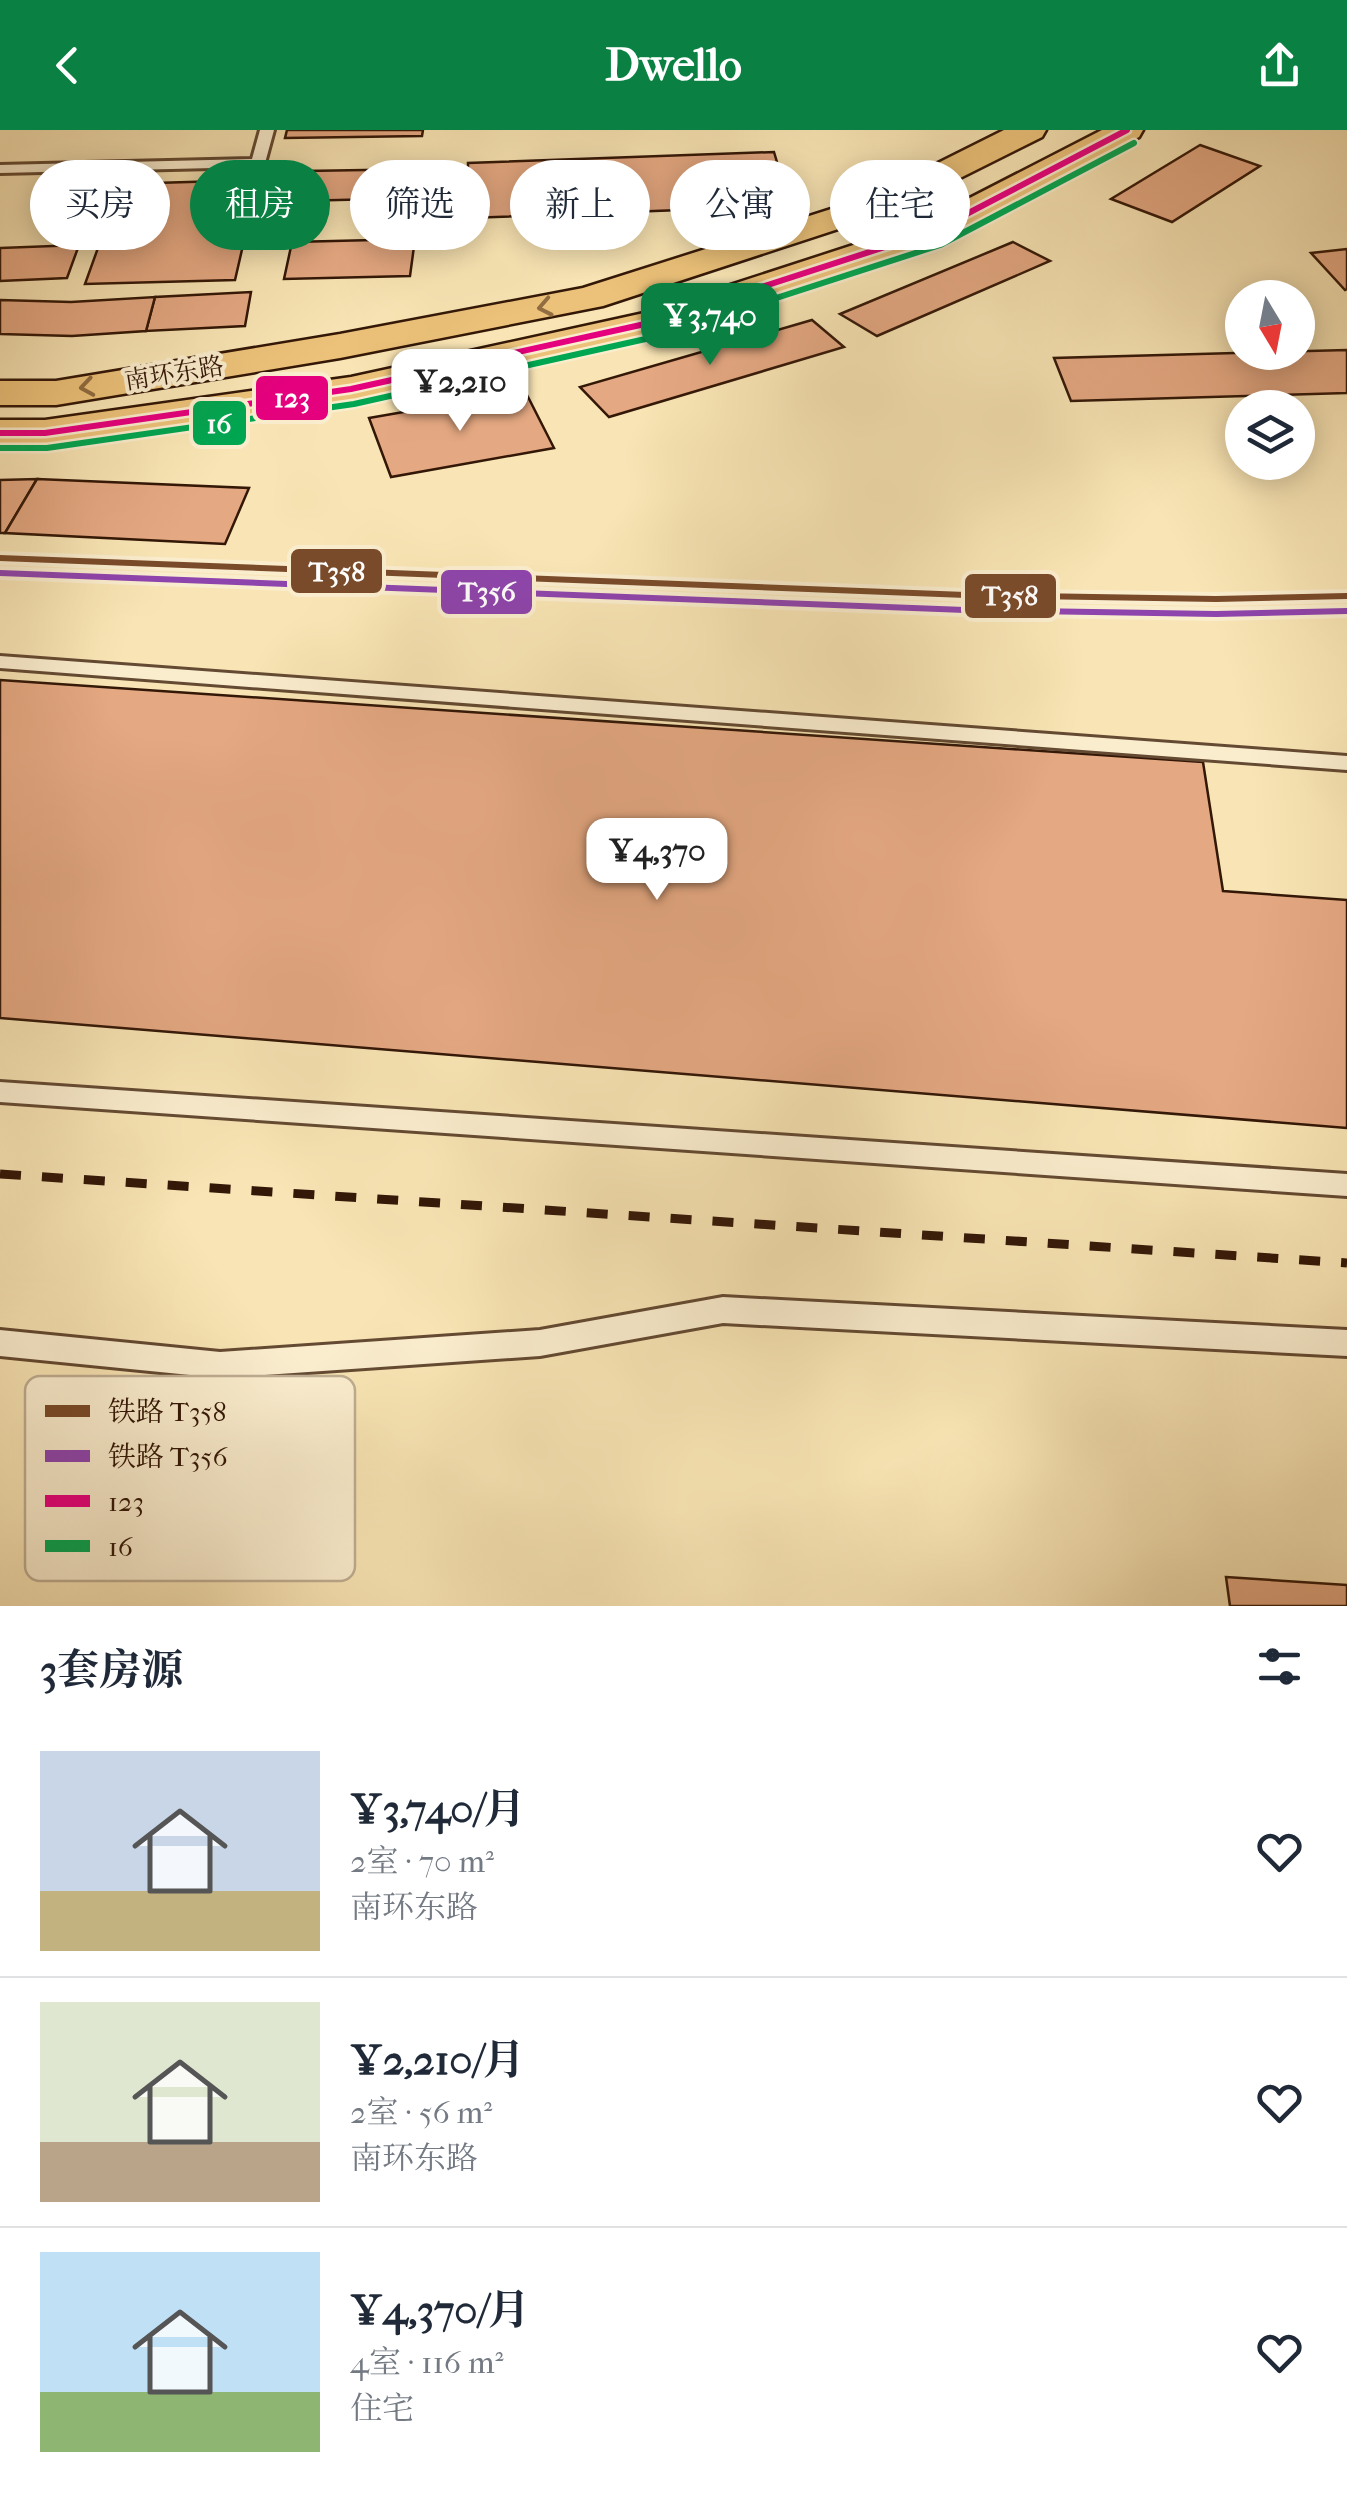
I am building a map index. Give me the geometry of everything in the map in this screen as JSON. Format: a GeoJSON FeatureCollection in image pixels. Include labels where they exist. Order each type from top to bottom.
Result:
{"type":"FeatureCollection","features":[{"type":"Feature","properties":{"kind":"highway","name":"南环东路"},"geometry":{"type":"LineString","coordinates":[[0,393],[75,390],[340,346],[590,298],[884,203],[1030,130]]}},
{"type":"Feature","properties":{"kind":"highway","name":"南环东路"},"geometry":{"type":"LineString","coordinates":[[0,433],[45,433],[351,389],[654,322],[934,230],[1127,130]]}},
{"type":"Feature","properties":{"kind":"lane"},"geometry":{"type":"LineString","coordinates":[[0,169],[258,163],[267,130]]}},
{"type":"Feature","properties":{"kind":"lane"},"geometry":{"type":"LineString","coordinates":[[0,662],[1347,763]]}},
{"type":"Feature","properties":{"kind":"lane"},"geometry":{"type":"LineString","coordinates":[[0,1092],[1347,1185]]}},
{"type":"Feature","properties":{"kind":"lane"},"geometry":{"type":"LineString","coordinates":[[0,1343],[220,1365],[540,1343],[723,1310],[1347,1343]]}},
{"type":"Feature","properties":{"kind":"building"},"geometry":{"type":"Polygon","coordinates":[[[287,130],[423,130],[422,136],[285,138],[287,130]]]}},
{"type":"Feature","properties":{"kind":"building"},"geometry":{"type":"Polygon","coordinates":[[[1200,145],[1260,166],[1172,222],[1111,199],[1200,145]]]}},
{"type":"Feature","properties":{"kind":"building"},"geometry":{"type":"Polygon","coordinates":[[[774,152],[776,160],[670,160],[670,210],[650,211],[650,160],[551,160],[774,152]]]}},
{"type":"Feature","properties":{"kind":"building"},"geometry":{"type":"Polygon","coordinates":[[[510,161],[510,216],[490,217],[490,162],[510,161]]]}},
{"type":"Feature","properties":{"kind":"building"},"geometry":{"type":"Polygon","coordinates":[[[350,170],[350,200],[330,200],[330,171],[350,170]]]}},
{"type":"Feature","properties":{"kind":"building"},"geometry":{"type":"Polygon","coordinates":[[[190,182],[190,250],[242,250],[235,280],[85,284],[97,250],[170,250],[170,183],[190,182]]]}},
{"type":"Feature","properties":{"kind":"building"},"geometry":{"type":"Polygon","coordinates":[[[330,241],[350,241],[350,250],[414,250],[410,276],[284,279],[290,250],[330,250],[330,241]]]}},
{"type":"Feature","properties":{"kind":"building"},"geometry":{"type":"Polygon","coordinates":[[[1013,242],[1050,261],[877,336],[840,314],[1013,242]]]}},
{"type":"Feature","properties":{"kind":"building"},"geometry":{"type":"Polygon","coordinates":[[[0,248],[77,250],[67,278],[0,281],[0,248]]]}},
{"type":"Feature","properties":{"kind":"building"},"geometry":{"type":"Polygon","coordinates":[[[1347,249],[1347,289],[1345,290],[1311,253],[1347,249]]]}},
{"type":"Feature","properties":{"kind":"building"},"geometry":{"type":"Polygon","coordinates":[[[251,292],[245,326],[146,331],[155,297],[251,292]]]}},
{"type":"Feature","properties":{"kind":"building"},"geometry":{"type":"Polygon","coordinates":[[[155,297],[146,331],[72,336],[0,334],[0,300],[71,302],[155,297]]]}},
{"type":"Feature","properties":{"kind":"building"},"geometry":{"type":"Polygon","coordinates":[[[812,320],[844,347],[609,417],[580,387],[812,320]]]}},
{"type":"Feature","properties":{"kind":"building"},"geometry":{"type":"Polygon","coordinates":[[[1347,350],[1347,393],[1225,390],[1225,397],[1071,401],[1054,358],[1225,353],[1225,370],[1315,370],[1315,351],[1347,350]]]}},
{"type":"Feature","properties":{"kind":"building"},"geometry":{"type":"Polygon","coordinates":[[[525,391],[554,448],[391,477],[369,418],[525,391]]]}},
{"type":"Feature","properties":{"kind":"building"},"geometry":{"type":"Polygon","coordinates":[[[37,479],[5,533],[0,533],[0,480],[37,479]]]}},
{"type":"Feature","properties":{"kind":"building"},"geometry":{"type":"Polygon","coordinates":[[[37,479],[249,488],[225,544],[5,533],[37,479]]]}},
{"type":"Feature","properties":{"kind":"building"},"geometry":{"type":"Polygon","coordinates":[[[0,680],[1203,762],[1223,891],[1347,900],[1347,1128],[0,1018],[0,680]]]}},
{"type":"Feature","properties":{"kind":"building"},"geometry":{"type":"Polygon","coordinates":[[[1226,1577],[1347,1585],[1347,1606],[1230,1606],[1226,1577]]]}},
{"type":"Feature","properties":{"kind":"railway"},"geometry":{"type":"LineString","coordinates":[[0,1174],[1347,1263]]}},
{"type":"Feature","properties":{"kind":"rail line","name":"T358"},"geometry":{"type":"LineString","coordinates":[[0,558],[966,595],[1216,599],[1347,596]]}},
{"type":"Feature","properties":{"kind":"rail line","name":"T356"},"geometry":{"type":"LineString","coordinates":[[0,573],[965,610],[1216,614],[1347,611]]}},
{"type":"Feature","properties":{"kind":"transit line","name":"123"},"geometry":{"type":"LineString","coordinates":[[0,433],[45,433],[351,389],[654,322],[934,231],[1127,130]]}},
{"type":"Feature","properties":{"kind":"transit line","name":"16"},"geometry":{"type":"LineString","coordinates":[[0,448],[47,448],[354,404],[659,336],[940,245],[1134,143]]}}]}
